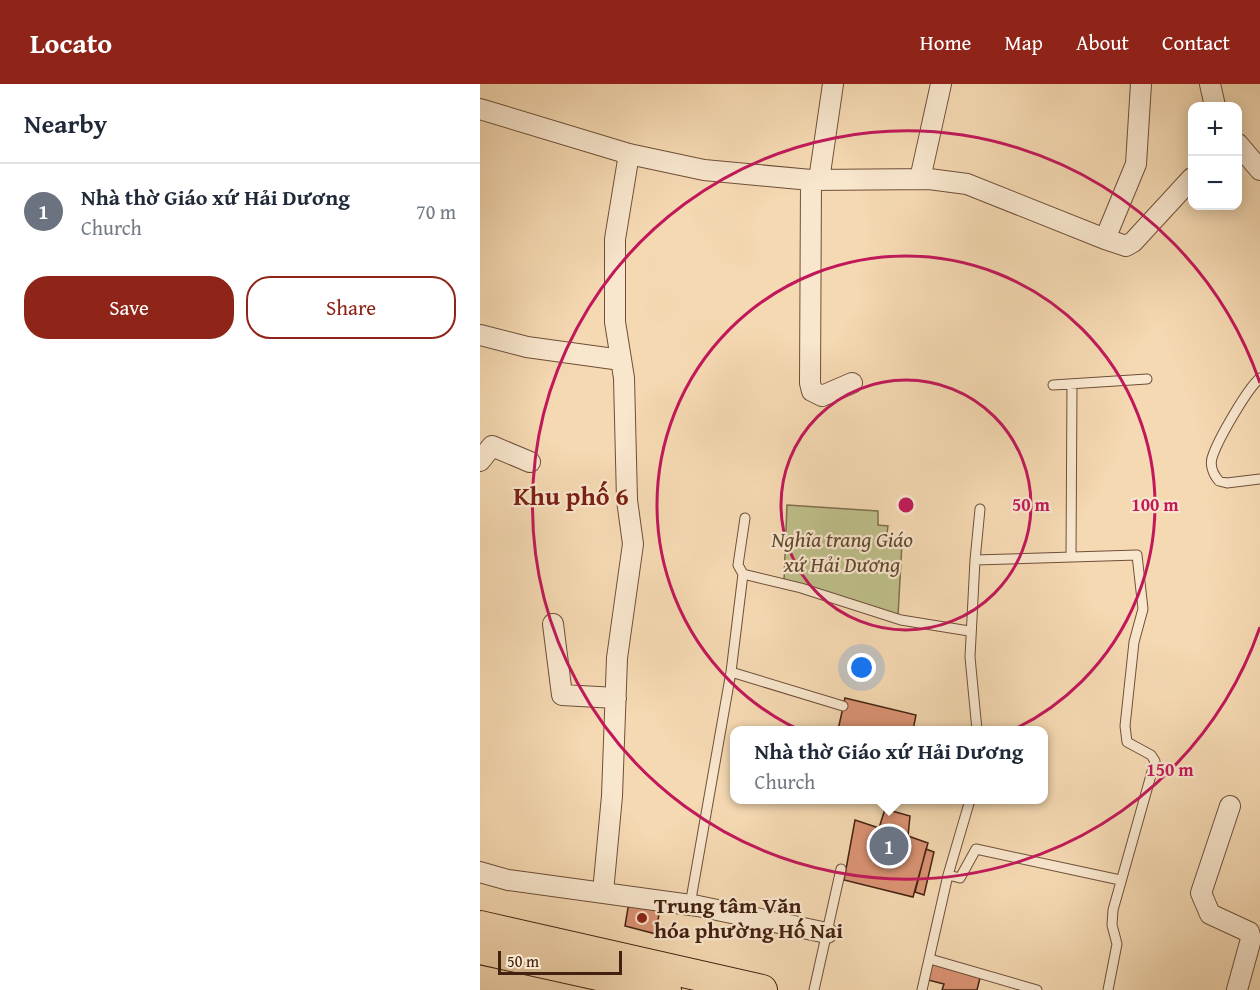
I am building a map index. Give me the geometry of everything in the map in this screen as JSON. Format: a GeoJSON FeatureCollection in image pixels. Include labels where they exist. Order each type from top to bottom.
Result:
{"type":"FeatureCollection","features":[{"type":"Feature","properties":{"kind":"main road"},"geometry":{"type":"LineString","coordinates":[[480,926],[655,976],[762,990]]}},
{"type":"Feature","properties":{"kind":"main road"},"geometry":{"type":"LineString","coordinates":[[480,949],[584,981],[655,976]]}},
{"type":"Feature","properties":{"kind":"street"},"geometry":{"type":"LineString","coordinates":[[833,84],[815,180],[811,387],[815,393],[822,396],[852,383]]}},
{"type":"Feature","properties":{"kind":"street"},"geometry":{"type":"LineString","coordinates":[[920,179],[941,84]]}},
{"type":"Feature","properties":{"kind":"street"},"geometry":{"type":"LineString","coordinates":[[1106,239],[1133,177],[1136,164],[1140,84]]}},
{"type":"Feature","properties":{"kind":"street"},"geometry":{"type":"LineString","coordinates":[[1210,84],[1214,102]]}},
{"type":"Feature","properties":{"kind":"street"},"geometry":{"type":"LineString","coordinates":[[480,109],[629,154],[704,170],[815,180],[920,179],[967,184],[1126,246],[1133,242],[1188,182]]}},
{"type":"Feature","properties":{"kind":"street"},"geometry":{"type":"LineString","coordinates":[[1242,149],[1260,170]]}},
{"type":"Feature","properties":{"kind":"street"},"geometry":{"type":"LineString","coordinates":[[603,892],[612,796],[617,658],[633,544],[627,500],[621,360],[615,322],[615,239],[629,154]]}},
{"type":"Feature","properties":{"kind":"street"},"geometry":{"type":"LineString","coordinates":[[480,335],[527,347],[621,360]]}},
{"type":"Feature","properties":{"kind":"street"},"geometry":{"type":"LineString","coordinates":[[480,462],[492,446],[530,462]]}},
{"type":"Feature","properties":{"kind":"street"},"geometry":{"type":"LineString","coordinates":[[553,624],[562,695],[615,699]]}},
{"type":"Feature","properties":{"kind":"street"},"geometry":{"type":"LineString","coordinates":[[1230,806],[1201,893],[1210,914],[1249,932],[1251,939],[1237,990]]}},
{"type":"Feature","properties":{"kind":"street"},"geometry":{"type":"LineString","coordinates":[[480,872],[508,880],[690,905],[827,933]]}},
{"type":"Feature","properties":{"kind":"lane"},"geometry":{"type":"LineString","coordinates":[[1260,378],[1244,398],[1212,456],[1212,468],[1219,481],[1227,483],[1260,479]]}},
{"type":"Feature","properties":{"kind":"lane"},"geometry":{"type":"LineString","coordinates":[[1053,385],[1147,379]]}},
{"type":"Feature","properties":{"kind":"lane"},"geometry":{"type":"LineString","coordinates":[[1071,557],[1072,384]]}},
{"type":"Feature","properties":{"kind":"lane"},"geometry":{"type":"LineString","coordinates":[[976,726],[971,685],[969,632],[980,509]]}},
{"type":"Feature","properties":{"kind":"lane"},"geometry":{"type":"LineString","coordinates":[[690,905],[731,672],[743,574],[738,565],[745,518]]}},
{"type":"Feature","properties":{"kind":"lane"},"geometry":{"type":"LineString","coordinates":[[975,560],[1137,555],[1143,609],[1134,642],[1125,726],[1127,741],[1151,755],[1155,761],[1113,910],[1112,925],[1117,944],[1108,990]]}},
{"type":"Feature","properties":{"kind":"lane"},"geometry":{"type":"LineString","coordinates":[[743,574],[801,588],[908,622],[969,632]]}},
{"type":"Feature","properties":{"kind":"lane"},"geometry":{"type":"LineString","coordinates":[[731,672],[843,706]]}},
{"type":"Feature","properties":{"kind":"lane"},"geometry":{"type":"LineString","coordinates":[[922,990],[948,875],[969,804]]}},
{"type":"Feature","properties":{"kind":"lane"},"geometry":{"type":"LineString","coordinates":[[948,875],[960,878],[976,849],[1120,880]]}},
{"type":"Feature","properties":{"kind":"lane"},"geometry":{"type":"LineString","coordinates":[[814,990],[841,869]]}},
{"type":"Feature","properties":{"kind":"lane"},"geometry":{"type":"LineString","coordinates":[[930,959],[1037,990]]}},
{"type":"Feature","properties":{"kind":"green space","name":"Nghĩa trang Giáo xứ Hải Dương"},"geometry":{"type":"Polygon","coordinates":[[[787,505],[878,511],[878,525],[888,526],[886,541],[902,543],[898,616],[784,580],[787,505]]]}},
{"type":"Feature","properties":{"kind":"building"},"geometry":{"type":"Polygon","coordinates":[[[845,698],[916,715],[914,726],[839,726],[845,698]]]}},
{"type":"Feature","properties":{"kind":"building"},"geometry":{"type":"Polygon","coordinates":[[[885,809],[910,816],[908,836],[928,843],[913,897],[844,880],[855,820],[879,828],[885,809]]]}},
{"type":"Feature","properties":{"kind":"building"},"geometry":{"type":"Polygon","coordinates":[[[926,849],[934,852],[924,895],[915,892],[926,849]]]}},
{"type":"Feature","properties":{"kind":"building"},"geometry":{"type":"Polygon","coordinates":[[[629,902],[660,907],[656,934],[625,926],[629,902]]]}},
{"type":"Feature","properties":{"kind":"building"},"geometry":{"type":"Polygon","coordinates":[[[932,964],[980,978],[977,990],[942,990],[944,984],[928,980],[932,964]]]}},
{"type":"Feature","properties":{"kind":"place","name":"Nhà thờ Giáo xứ Hải Dương"},"geometry":{"type":"Point","coordinates":[889,846]}},
{"type":"Feature","properties":{"kind":"place","name":"Trung tâm Văn hóa phường Hố Nai"},"geometry":{"type":"Point","coordinates":[642,918]}},
{"type":"Feature","properties":{"kind":"district","name":"Khu phố 6"},"geometry":{"type":"Point","coordinates":[571,496]}}]}
